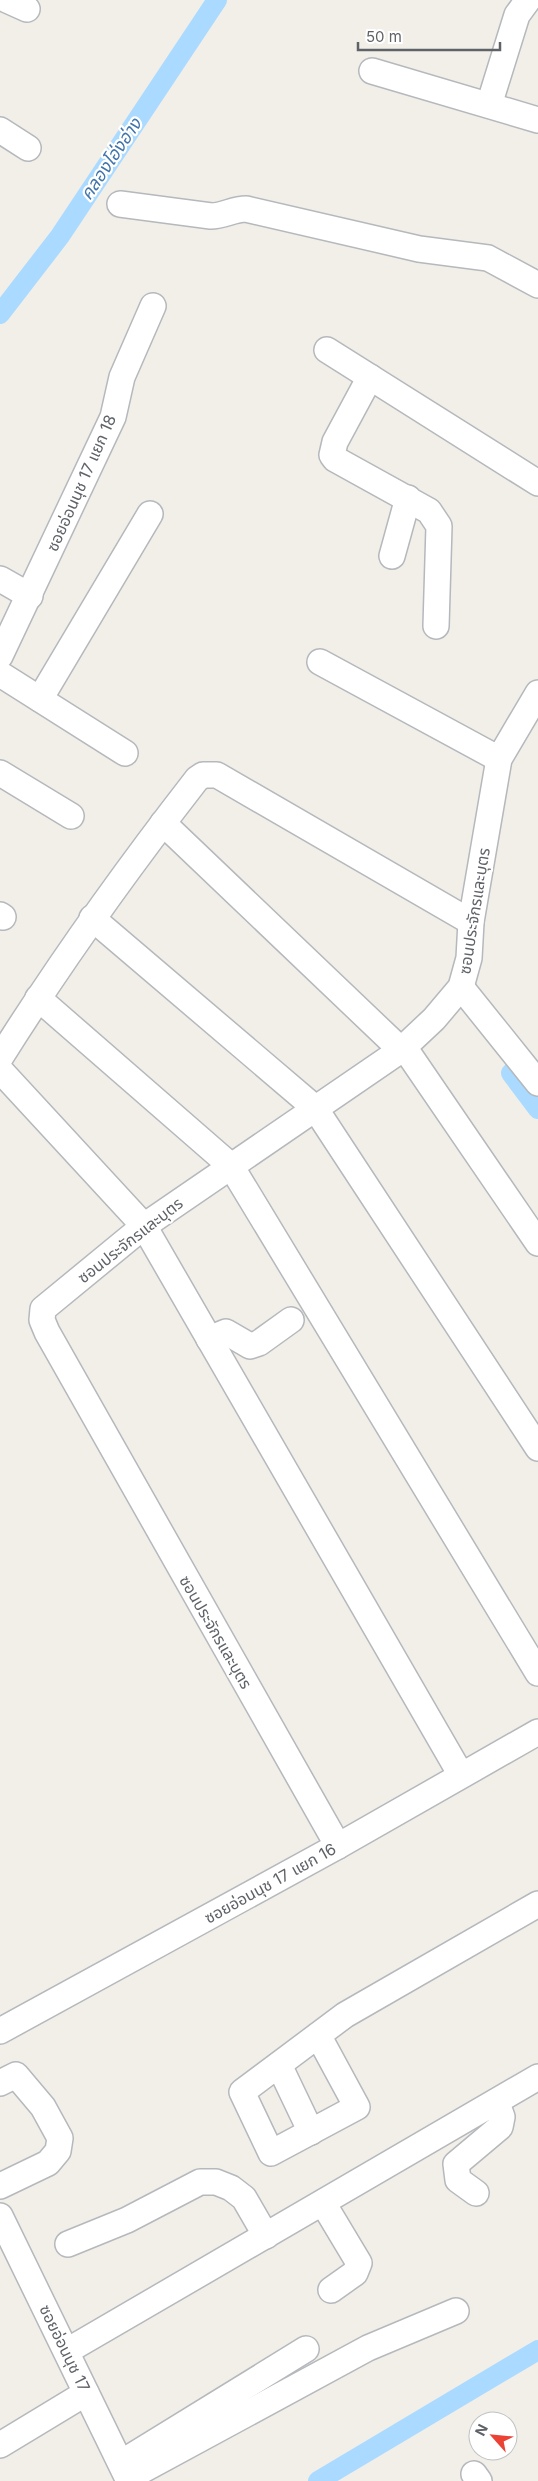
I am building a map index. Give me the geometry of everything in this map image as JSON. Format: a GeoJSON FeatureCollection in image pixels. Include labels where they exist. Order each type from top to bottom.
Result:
{"type":"FeatureCollection","features":[{"type":"Feature","properties":{"kind":"street"},"geometry":{"type":"LineString","coordinates":[[489,105],[517,15],[528,0]]}},
{"type":"Feature","properties":{"kind":"street"},"geometry":{"type":"LineString","coordinates":[[372,72],[538,120]]}},
{"type":"Feature","properties":{"kind":"street"},"geometry":{"type":"LineString","coordinates":[[0,130],[28,148]]}},
{"type":"Feature","properties":{"kind":"street"},"geometry":{"type":"LineString","coordinates":[[120,204],[211,216],[222,216],[237,209],[246,209],[419,249],[488,258],[538,285]]}},
{"type":"Feature","properties":{"kind":"street","name":"ซอยอ่อนนุช 17 แยก 18"},"geometry":{"type":"LineString","coordinates":[[0,656],[113,417],[122,378],[153,306]]}},
{"type":"Feature","properties":{"kind":"street"},"geometry":{"type":"LineString","coordinates":[[327,350],[538,483]]}},
{"type":"Feature","properties":{"kind":"street"},"geometry":{"type":"LineString","coordinates":[[370,377],[335,442],[332,455],[335,459],[408,498],[429,512],[439,526],[436,626]]}},
{"type":"Feature","properties":{"kind":"street"},"geometry":{"type":"LineString","coordinates":[[392,556],[408,498]]}},
{"type":"Feature","properties":{"kind":"street"},"geometry":{"type":"LineString","coordinates":[[40,699],[150,514]]}},
{"type":"Feature","properties":{"kind":"street"},"geometry":{"type":"LineString","coordinates":[[0,579],[30,596]]}},
{"type":"Feature","properties":{"kind":"street"},"geometry":{"type":"LineString","coordinates":[[320,662],[499,759]]}},
{"type":"Feature","properties":{"kind":"street"},"geometry":{"type":"LineString","coordinates":[[0,674],[125,753]]}},
{"type":"Feature","properties":{"kind":"street","name":"ซอนประจักรและบุตร"},"geometry":{"type":"LineString","coordinates":[[338,1846],[43,1325],[43,1309],[144,1226],[402,1048],[434,1019],[461,986],[469,958],[471,922],[499,759],[538,693]]}},
{"type":"Feature","properties":{"kind":"street"},"geometry":{"type":"LineString","coordinates":[[0,773],[71,816]]}},
{"type":"Feature","properties":{"kind":"street"},"geometry":{"type":"LineString","coordinates":[[0,1058],[92,918],[197,779],[203,775],[217,776],[471,922]]}},
{"type":"Feature","properties":{"kind":"street"},"geometry":{"type":"LineString","coordinates":[[163,823],[402,1048],[538,1242]]}},
{"type":"Feature","properties":{"kind":"street"},"geometry":{"type":"LineString","coordinates":[[92,918],[315,1108],[538,1448]]}},
{"type":"Feature","properties":{"kind":"street"},"geometry":{"type":"LineString","coordinates":[[461,986],[538,1083]]}},
{"type":"Feature","properties":{"kind":"street"},"geometry":{"type":"LineString","coordinates":[[38,998],[231,1166],[538,1673]]}},
{"type":"Feature","properties":{"kind":"street"},"geometry":{"type":"LineString","coordinates":[[0,1070],[144,1226],[461,1776]]}},
{"type":"Feature","properties":{"kind":"street"},"geometry":{"type":"LineString","coordinates":[[209,1339],[226,1332],[250,1346],[259,1343],[291,1320]]}},
{"type":"Feature","properties":{"kind":"street","name":"ซอยอ่อนนุช 17 แยก 16"},"geometry":{"type":"LineString","coordinates":[[0,2031],[338,1846],[538,1732]]}},
{"type":"Feature","properties":{"kind":"street"},"geometry":{"type":"LineString","coordinates":[[318,2035],[357,2107],[271,2154],[242,2092],[279,2065],[318,2035],[345,2015],[538,1904]]}},
{"type":"Feature","properties":{"kind":"street"},"geometry":{"type":"LineString","coordinates":[[279,2065],[311,2132]]}},
{"type":"Feature","properties":{"kind":"street"},"geometry":{"type":"LineString","coordinates":[[0,2083],[16,2075],[43,2107],[60,2138],[58,2151],[48,2163],[0,2186]]}},
{"type":"Feature","properties":{"kind":"street"},"geometry":{"type":"LineString","coordinates":[[67,2351],[497,2103],[538,2077]]}},
{"type":"Feature","properties":{"kind":"street"},"geometry":{"type":"LineString","coordinates":[[476,2193],[458,2180],[456,2164],[500,2128],[502,2117],[497,2103]]}},
{"type":"Feature","properties":{"kind":"street"},"geometry":{"type":"LineString","coordinates":[[68,2244],[127,2220],[200,2182],[216,2182],[231,2188],[244,2198],[266,2236]]}},
{"type":"Feature","properties":{"kind":"street"},"geometry":{"type":"LineString","coordinates":[[323,2203],[359,2263],[356,2273],[331,2290]]}},
{"type":"Feature","properties":{"kind":"street","name":"ซอยอ่อนนุช 17"},"geometry":{"type":"LineString","coordinates":[[0,2216],[126,2474]]}},
{"type":"Feature","properties":{"kind":"street"},"geometry":{"type":"LineString","coordinates":[[126,2474],[368,2348],[456,2311]]}},
{"type":"Feature","properties":{"kind":"street"},"geometry":{"type":"LineString","coordinates":[[126,2474],[306,2349]]}},
{"type":"Feature","properties":{"kind":"street"},"geometry":{"type":"LineString","coordinates":[[0,2445],[86,2393]]}},
{"type":"Feature","properties":{"kind":"waterway","name":"คลองโอ่งอ่าง"},"geometry":{"type":"LineString","coordinates":[[0,314],[60,236],[217,0]]}},
{"type":"Feature","properties":{"kind":"waterway"},"geometry":{"type":"LineString","coordinates":[[511,1073],[538,1109]]}},
{"type":"Feature","properties":{"kind":"waterway"},"geometry":{"type":"LineString","coordinates":[[318,2481],[538,2350]]}}]}
